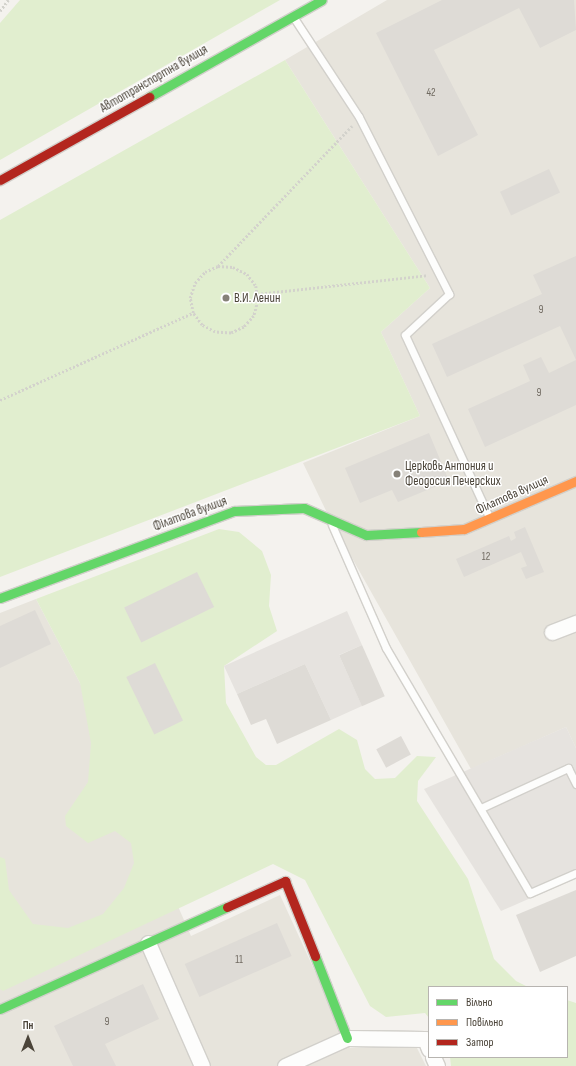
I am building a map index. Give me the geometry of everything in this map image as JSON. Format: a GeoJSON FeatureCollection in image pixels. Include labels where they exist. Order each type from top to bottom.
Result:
{"type":"FeatureCollection","features":[{"type":"Feature","properties":{"kind":"street","name":"Автотранспортна вулиця"},"geometry":{"type":"LineString","coordinates":[[0,180],[322,0]]}},
{"type":"Feature","properties":{"kind":"street","name":"Філатова вулиця"},"geometry":{"type":"LineString","coordinates":[[0,598],[234,511],[304,508],[366,535],[464,529],[576,481]]}},
{"type":"Feature","properties":{"kind":"street"},"geometry":{"type":"LineString","coordinates":[[552,632],[576,623]]}},
{"type":"Feature","properties":{"kind":"street"},"geometry":{"type":"LineString","coordinates":[[0,1009],[285,881],[347,1038]]}},
{"type":"Feature","properties":{"kind":"street"},"geometry":{"type":"LineString","coordinates":[[148,943],[202,1066]]}},
{"type":"Feature","properties":{"kind":"street"},"geometry":{"type":"LineString","coordinates":[[289,1065],[347,1038],[427,1044]]}},
{"type":"Feature","properties":{"kind":"lane"},"geometry":{"type":"LineString","coordinates":[[293,16],[360,117],[449,294],[405,335],[490,519]]}},
{"type":"Feature","properties":{"kind":"lane"},"geometry":{"type":"LineString","coordinates":[[330,519],[386,648],[530,893],[576,873]]}},
{"type":"Feature","properties":{"kind":"lane"},"geometry":{"type":"LineString","coordinates":[[481,808],[568,768],[576,784]]}},
{"type":"Feature","properties":{"kind":"path"},"geometry":{"type":"LineString","coordinates":[[0,11],[8,0]]}},
{"type":"Feature","properties":{"kind":"path"},"geometry":{"type":"LineString","coordinates":[[218,266],[234,267],[247,274],[256,286],[258,301],[254,316],[244,327],[230,333],[215,332],[202,325],[193,313],[190,298],[194,283],[204,272],[218,266],[360,117]]}},
{"type":"Feature","properties":{"kind":"path"},"geometry":{"type":"LineString","coordinates":[[257,294],[439,274]]}},
{"type":"Feature","properties":{"kind":"path"},"geometry":{"type":"LineString","coordinates":[[0,400],[193,313]]}},
{"type":"Feature","properties":{"kind":"shaded area"},"geometry":{"type":"Polygon","coordinates":[[[387,0],[576,0],[576,748],[566,727],[471,769],[330,519],[303,463],[420,416],[381,332],[430,288],[285,60],[387,0]]]}},
{"type":"Feature","properties":{"kind":"shaded area"},"geometry":{"type":"Polygon","coordinates":[[[36,599],[80,683],[191,936],[280,895],[350,1048],[416,1046],[426,1066],[0,1066],[0,613],[36,599]]]}},
{"type":"Feature","properties":{"kind":"shaded area"},"geometry":{"type":"Polygon","coordinates":[[[347,611],[362,645],[339,655],[362,706],[331,720],[305,664],[237,694],[224,666],[347,611]]]}},
{"type":"Feature","properties":{"kind":"shaded area"},"geometry":{"type":"Polygon","coordinates":[[[566,727],[576,748],[576,878],[501,911],[424,789],[566,727]]]}},
{"type":"Feature","properties":{"kind":"green space"},"geometry":{"type":"Polygon","coordinates":[[[20,0],[280,0],[0,160],[0,23],[20,0]]]}},
{"type":"Feature","properties":{"kind":"green space"},"geometry":{"type":"Polygon","coordinates":[[[285,60],[430,288],[381,332],[420,416],[0,577],[0,220],[285,60]]]}},
{"type":"Feature","properties":{"kind":"green space"},"geometry":{"type":"Polygon","coordinates":[[[219,529],[239,532],[262,551],[271,575],[269,606],[277,631],[224,666],[226,703],[256,757],[266,765],[276,765],[339,729],[357,740],[365,769],[375,779],[395,778],[417,756],[436,757],[418,781],[417,801],[468,879],[494,959],[516,981],[526,986],[428,986],[428,1017],[425,1013],[386,1017],[370,1006],[305,880],[273,864],[3,991],[0,989],[0,857],[5,859],[9,890],[33,924],[68,928],[103,914],[124,888],[134,863],[131,843],[115,831],[88,843],[66,826],[65,816],[88,782],[91,743],[80,683],[36,599],[219,529]]]}},
{"type":"Feature","properties":{"kind":"green space"},"geometry":{"type":"Polygon","coordinates":[[[568,1000],[576,1003],[576,1066],[451,1066],[450,1058],[568,1058],[568,1000]]]}},
{"type":"Feature","properties":{"kind":"building"},"geometry":{"type":"Polygon","coordinates":[[[442,0],[574,0],[576,30],[540,48],[519,8],[434,50],[478,135],[438,156],[376,33],[442,0]]]}},
{"type":"Feature","properties":{"kind":"building"},"geometry":{"type":"Polygon","coordinates":[[[549,169],[560,193],[511,215],[500,192],[549,169]]]}},
{"type":"Feature","properties":{"kind":"building"},"geometry":{"type":"Polygon","coordinates":[[[576,256],[576,360],[560,326],[447,377],[432,344],[542,294],[533,275],[576,256]]]}},
{"type":"Feature","properties":{"kind":"building"},"geometry":{"type":"Polygon","coordinates":[[[541,357],[549,373],[576,360],[576,405],[485,447],[468,409],[530,381],[523,365],[541,357]]]}},
{"type":"Feature","properties":{"kind":"building","name":"Церковь Антония и Феодосия Печерских"},"geometry":{"type":"Polygon","coordinates":[[[429,433],[449,481],[398,502],[392,490],[360,503],[345,468],[429,433]]]}},
{"type":"Feature","properties":{"kind":"building"},"geometry":{"type":"Polygon","coordinates":[[[525,527],[544,572],[526,579],[521,568],[527,566],[521,552],[464,577],[456,559],[509,536],[511,541],[516,538],[514,532],[525,527]]]}},
{"type":"Feature","properties":{"kind":"building"},"geometry":{"type":"Polygon","coordinates":[[[197,572],[214,607],[141,643],[124,608],[197,572]]]}},
{"type":"Feature","properties":{"kind":"building"},"geometry":{"type":"Polygon","coordinates":[[[35,610],[51,644],[0,668],[0,626],[35,610]]]}},
{"type":"Feature","properties":{"kind":"building"},"geometry":{"type":"Polygon","coordinates":[[[362,645],[385,696],[362,706],[339,655],[362,645]]]}},
{"type":"Feature","properties":{"kind":"building"},"geometry":{"type":"Polygon","coordinates":[[[155,663],[183,721],[154,735],[126,677],[155,663]]]}},
{"type":"Feature","properties":{"kind":"building"},"geometry":{"type":"Polygon","coordinates":[[[305,664],[331,720],[277,744],[266,719],[251,725],[237,694],[305,664]]]}},
{"type":"Feature","properties":{"kind":"building"},"geometry":{"type":"Polygon","coordinates":[[[401,736],[411,755],[386,768],[376,749],[401,736]]]}},
{"type":"Feature","properties":{"kind":"building"},"geometry":{"type":"Polygon","coordinates":[[[576,890],[576,956],[540,972],[516,915],[576,890]]]}},
{"type":"Feature","properties":{"kind":"building"},"geometry":{"type":"Polygon","coordinates":[[[277,923],[292,956],[199,997],[185,964],[277,923]]]}},
{"type":"Feature","properties":{"kind":"building"},"geometry":{"type":"Polygon","coordinates":[[[143,984],[159,1019],[105,1044],[116,1066],[73,1066],[54,1026],[143,984]]]}},
{"type":"Feature","properties":{"kind":"traffic: fast"},"geometry":{"type":"LineString","coordinates":[[149,97],[322,0]]}},
{"type":"Feature","properties":{"kind":"traffic: fast"},"geometry":{"type":"LineString","coordinates":[[0,598],[234,511],[304,508],[366,535],[421,532]]}},
{"type":"Feature","properties":{"kind":"traffic: fast"},"geometry":{"type":"LineString","coordinates":[[0,1009],[227,907]]}},
{"type":"Feature","properties":{"kind":"traffic: fast"},"geometry":{"type":"LineString","coordinates":[[315,956],[347,1038]]}},
{"type":"Feature","properties":{"kind":"traffic: slow"},"geometry":{"type":"LineString","coordinates":[[421,532],[464,529],[576,481]]}},
{"type":"Feature","properties":{"kind":"traffic: jam"},"geometry":{"type":"LineString","coordinates":[[0,180],[149,97]]}},
{"type":"Feature","properties":{"kind":"traffic: jam"},"geometry":{"type":"LineString","coordinates":[[227,907],[285,881],[315,956]]}},
{"type":"Feature","properties":{"kind":"place","name":"В.И. Ленин"},"geometry":{"type":"Point","coordinates":[226,298]}},
{"type":"Feature","properties":{"kind":"place","name":"Церковь Антония и Феодосия Печерских"},"geometry":{"type":"Point","coordinates":[397,474]}}]}
